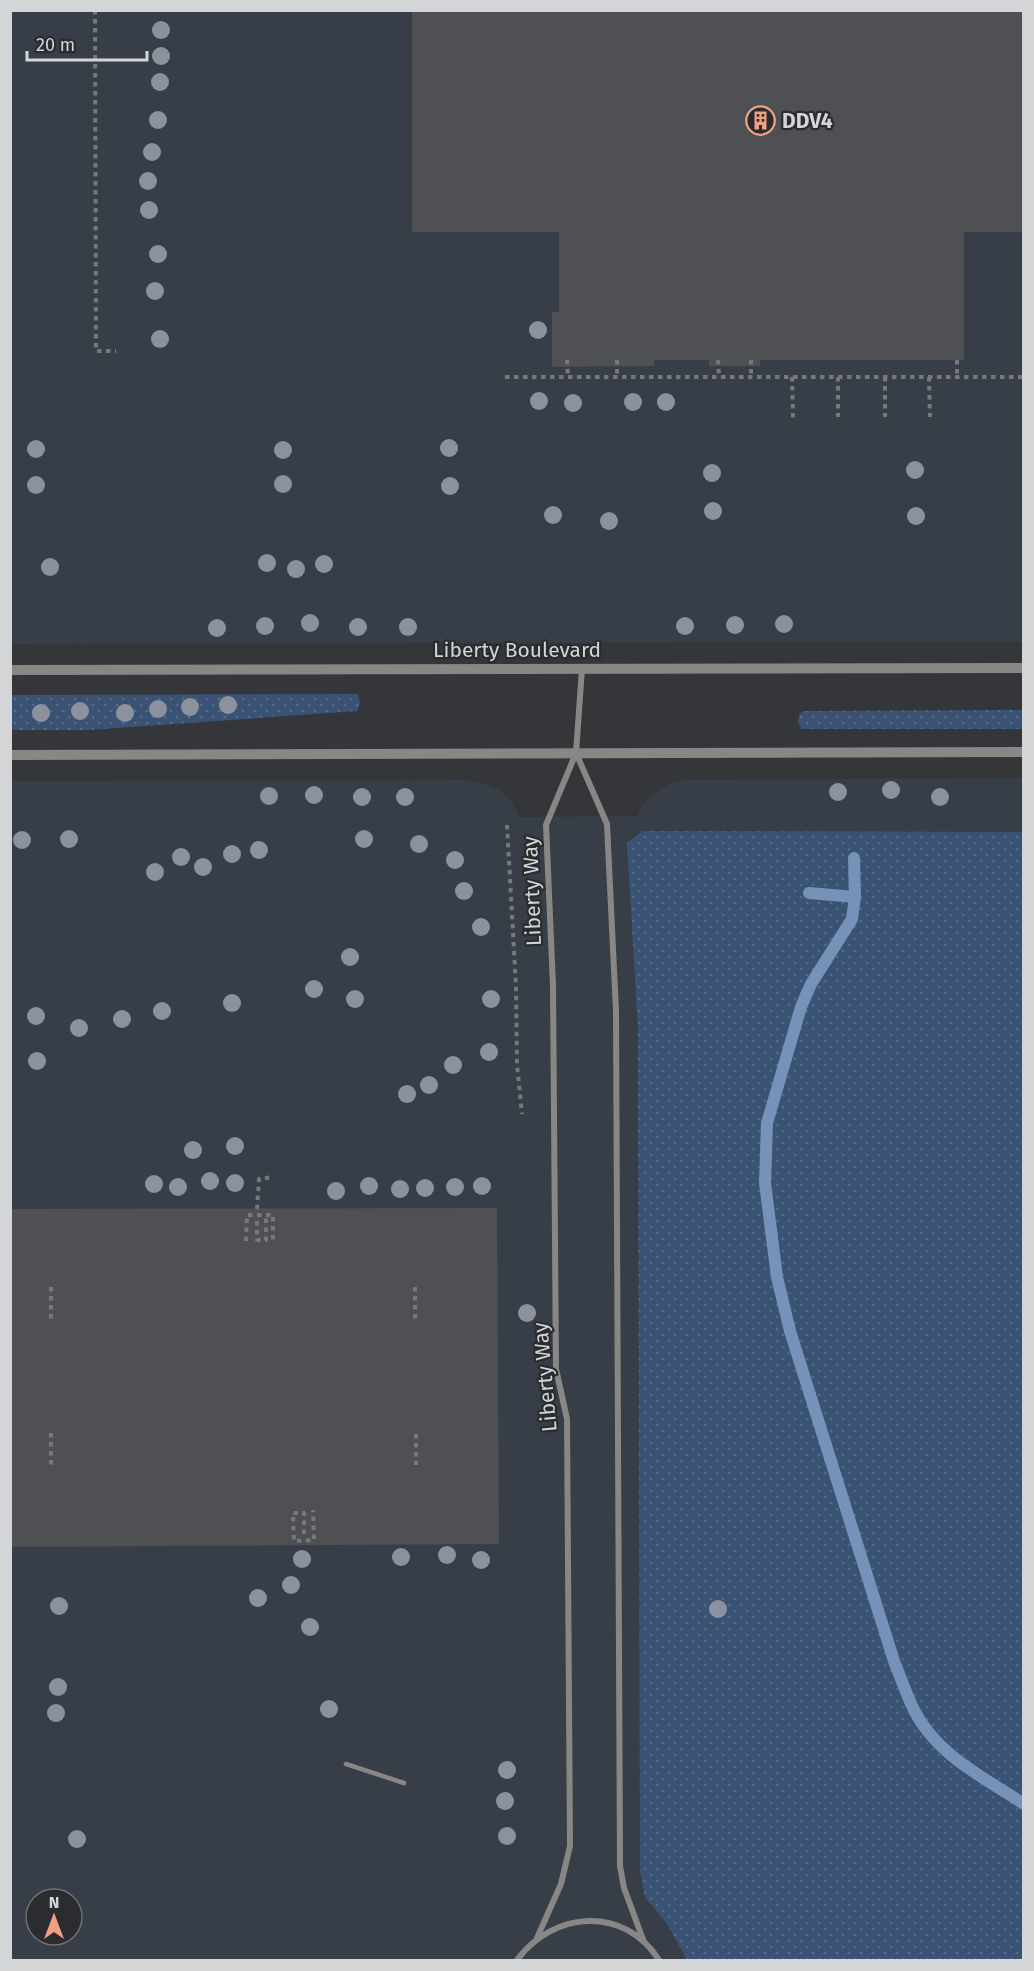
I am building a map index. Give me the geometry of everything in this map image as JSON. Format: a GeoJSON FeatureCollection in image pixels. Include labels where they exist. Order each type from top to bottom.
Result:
{"type":"FeatureCollection","features":[{"type":"Feature","properties":{"kind":"street","name":"Liberty Boulevard"},"geometry":{"type":"LineString","coordinates":[[10,670],[1023,668]]}},
{"type":"Feature","properties":{"kind":"street"},"geometry":{"type":"LineString","coordinates":[[582,669],[576,753],[607,824],[617,1070],[620,1857],[624,1888],[644,1942]]}},
{"type":"Feature","properties":{"kind":"street"},"geometry":{"type":"LineString","coordinates":[[10,754],[1023,752]]}},
{"type":"Feature","properties":{"kind":"street","name":"Liberty Way"},"geometry":{"type":"LineString","coordinates":[[537,1938],[561,1884],[570,1846],[567,1419],[556,1369],[553,985],[546,825],[576,753]]}},
{"type":"Feature","properties":{"kind":"street"},"geometry":{"type":"LineString","coordinates":[[517,1960],[537,1938],[567,1924],[600,1922],[616,1925],[644,1942],[659,1960]]}},
{"type":"Feature","properties":{"kind":"lane"},"geometry":{"type":"LineString","coordinates":[[346,1764],[404,1783]]}},
{"type":"Feature","properties":{"kind":"path"},"geometry":{"type":"LineString","coordinates":[[95,10],[96,351],[116,351]]}},
{"type":"Feature","properties":{"kind":"path"},"geometry":{"type":"LineString","coordinates":[[567,360],[568,376]]}},
{"type":"Feature","properties":{"kind":"path"},"geometry":{"type":"LineString","coordinates":[[617,360],[617,376]]}},
{"type":"Feature","properties":{"kind":"path"},"geometry":{"type":"LineString","coordinates":[[718,360],[718,376]]}},
{"type":"Feature","properties":{"kind":"path"},"geometry":{"type":"LineString","coordinates":[[751,360],[751,376]]}},
{"type":"Feature","properties":{"kind":"path"},"geometry":{"type":"LineString","coordinates":[[957,360],[957,376]]}},
{"type":"Feature","properties":{"kind":"path"},"geometry":{"type":"LineString","coordinates":[[792,376],[793,418]]}},
{"type":"Feature","properties":{"kind":"path"},"geometry":{"type":"LineString","coordinates":[[838,376],[838,417]]}},
{"type":"Feature","properties":{"kind":"path"},"geometry":{"type":"LineString","coordinates":[[885,376],[885,417]]}},
{"type":"Feature","properties":{"kind":"path"},"geometry":{"type":"LineString","coordinates":[[929,376],[930,417]]}},
{"type":"Feature","properties":{"kind":"path"},"geometry":{"type":"LineString","coordinates":[[505,377],[1023,376]]}},
{"type":"Feature","properties":{"kind":"path"},"geometry":{"type":"LineString","coordinates":[[507,825],[516,986],[517,1065],[522,1114]]}},
{"type":"Feature","properties":{"kind":"path"},"geometry":{"type":"LineString","coordinates":[[257,1209],[259,1179],[273,1177]]}},
{"type":"Feature","properties":{"kind":"path"},"geometry":{"type":"LineString","coordinates":[[246,1241],[247,1215],[273,1215],[273,1243]]}},
{"type":"Feature","properties":{"kind":"path"},"geometry":{"type":"LineString","coordinates":[[257,1221],[257,1240],[266,1240],[266,1215]]}},
{"type":"Feature","properties":{"kind":"path"},"geometry":{"type":"LineString","coordinates":[[51,1287],[51,1320]]}},
{"type":"Feature","properties":{"kind":"path"},"geometry":{"type":"LineString","coordinates":[[415,1287],[415,1319]]}},
{"type":"Feature","properties":{"kind":"path"},"geometry":{"type":"LineString","coordinates":[[51,1433],[51,1466]]}},
{"type":"Feature","properties":{"kind":"path"},"geometry":{"type":"LineString","coordinates":[[416,1434],[416,1465]]}},
{"type":"Feature","properties":{"kind":"path"},"geometry":{"type":"LineString","coordinates":[[303,1534],[303,1513],[293,1513],[294,1541],[314,1540],[313,1510]]}},
{"type":"Feature","properties":{"kind":"shaded area"},"geometry":{"type":"Polygon","coordinates":[[[10,11],[1023,11],[1023,642],[11,644],[10,11]]]}},
{"type":"Feature","properties":{"kind":"shaded area"},"geometry":{"type":"Polygon","coordinates":[[[358,694],[360,703],[357,711],[89,730],[11,730],[11,695],[358,694]]]}},
{"type":"Feature","properties":{"kind":"shaded area"},"geometry":{"type":"Polygon","coordinates":[[[1023,710],[1023,729],[802,729],[798,723],[799,715],[803,711],[1023,710]]]}},
{"type":"Feature","properties":{"kind":"shaded area"},"geometry":{"type":"Polygon","coordinates":[[[1023,778],[1023,1960],[11,1960],[10,781],[466,780],[484,783],[501,791],[512,802],[520,817],[637,816],[642,806],[654,793],[683,780],[1023,778]]]}},
{"type":"Feature","properties":{"kind":"shaded area"},"geometry":{"type":"Polygon","coordinates":[[[642,831],[1023,832],[1023,1960],[687,1960],[667,1924],[645,1897],[640,1872],[638,1029],[627,843],[642,831]]]}},
{"type":"Feature","properties":{"kind":"building","name":"DDV4"},"geometry":{"type":"Polygon","coordinates":[[[412,10],[1024,10],[1024,232],[964,232],[964,360],[760,360],[760,366],[709,366],[709,360],[654,360],[654,366],[552,367],[552,312],[559,312],[559,232],[412,232],[412,10]]]}},
{"type":"Feature","properties":{"kind":"building"},"geometry":{"type":"Polygon","coordinates":[[[497,1208],[499,1544],[10,1547],[10,1209],[497,1208]]]}},
{"type":"Feature","properties":{"kind":"waterway"},"geometry":{"type":"LineString","coordinates":[[854,858],[855,897],[852,919],[811,984],[801,1007],[767,1123],[765,1183],[777,1277],[790,1331],[894,1661],[913,1708],[922,1724],[947,1751],[961,1763],[1024,1804]]}},
{"type":"Feature","properties":{"kind":"waterway"},"geometry":{"type":"LineString","coordinates":[[809,893],[855,897]]}},
{"type":"Feature","properties":{"kind":"place","name":"DDV4"},"geometry":{"type":"Point","coordinates":[761,121]}}]}
